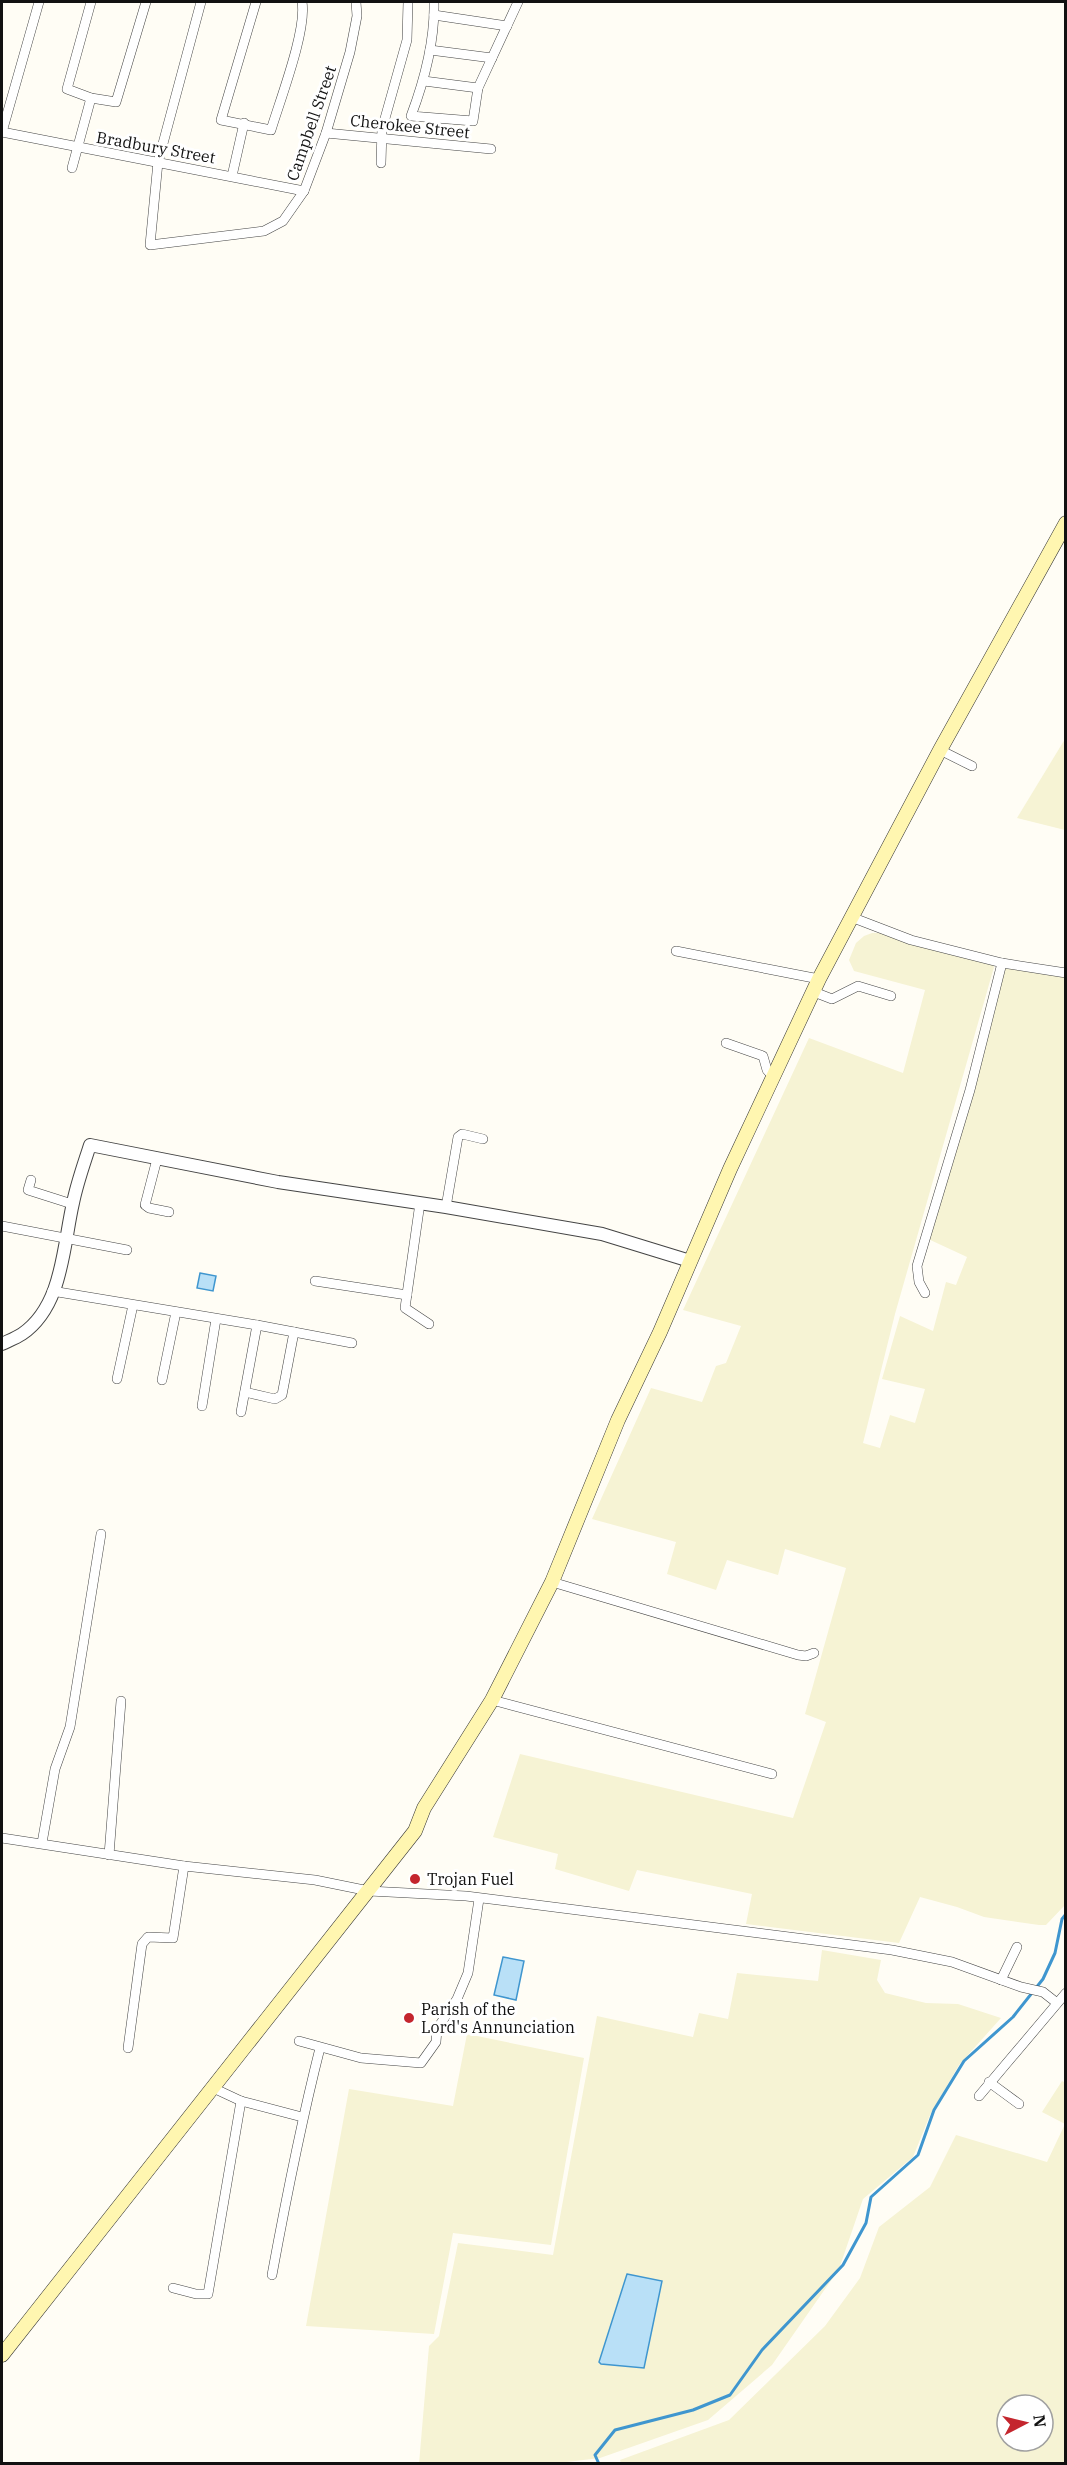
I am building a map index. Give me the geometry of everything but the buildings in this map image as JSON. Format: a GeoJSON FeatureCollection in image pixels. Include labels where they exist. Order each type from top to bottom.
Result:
{"type":"FeatureCollection","features":[{"type":"Feature","properties":{"kind":"main road"},"geometry":{"type":"LineString","coordinates":[[2,2355],[415,1831],[424,1808],[492,1700],[552,1581],[618,1420],[730,1169],[817,985],[940,750],[1065,523]]}},
{"type":"Feature","properties":{"kind":"street"},"geometry":{"type":"LineString","coordinates":[[2,132],[39,2]]}},
{"type":"Feature","properties":{"kind":"street"},"geometry":{"type":"LineString","coordinates":[[91,2],[67,89],[92,98],[116,102],[146,2]]}},
{"type":"Feature","properties":{"kind":"street"},"geometry":{"type":"LineString","coordinates":[[158,162],[201,2]]}},
{"type":"Feature","properties":{"kind":"street"},"geometry":{"type":"LineString","coordinates":[[255,2],[221,120],[271,130],[299,35],[302,2]]}},
{"type":"Feature","properties":{"kind":"street","name":"Campbell Street"},"geometry":{"type":"LineString","coordinates":[[158,162],[150,245],[274,228],[284,221],[304,191],[326,133],[350,52],[357,16],[356,2]]}},
{"type":"Feature","properties":{"kind":"street"},"geometry":{"type":"LineString","coordinates":[[381,163],[382,129],[407,40],[408,2]]}},
{"type":"Feature","properties":{"kind":"street"},"geometry":{"type":"LineString","coordinates":[[434,2],[430,50],[424,81],[411,116],[472,121],[478,88],[518,2]]}},
{"type":"Feature","properties":{"kind":"street"},"geometry":{"type":"LineString","coordinates":[[434,15],[507,26]]}},
{"type":"Feature","properties":{"kind":"street"},"geometry":{"type":"LineString","coordinates":[[430,50],[492,58]]}},
{"type":"Feature","properties":{"kind":"street"},"geometry":{"type":"LineString","coordinates":[[424,81],[478,88]]}},
{"type":"Feature","properties":{"kind":"street"},"geometry":{"type":"LineString","coordinates":[[72,168],[92,98]]}},
{"type":"Feature","properties":{"kind":"street"},"geometry":{"type":"LineString","coordinates":[[232,176],[244,123]]}},
{"type":"Feature","properties":{"kind":"street","name":"Bradbury Street"},"geometry":{"type":"LineString","coordinates":[[2,132],[304,191]]}},
{"type":"Feature","properties":{"kind":"street","name":"Cherokee Street"},"geometry":{"type":"LineString","coordinates":[[326,133],[491,149]]}},
{"type":"Feature","properties":{"kind":"street"},"geometry":{"type":"LineString","coordinates":[[940,750],[972,766]]}},
{"type":"Feature","properties":{"kind":"street"},"geometry":{"type":"LineString","coordinates":[[851,917],[911,940],[1002,963],[1065,973]]}},
{"type":"Feature","properties":{"kind":"street"},"geometry":{"type":"LineString","coordinates":[[676,951],[817,985],[832,999],[858,986],[891,996]]}},
{"type":"Feature","properties":{"kind":"street"},"geometry":{"type":"LineString","coordinates":[[925,1293],[919,1282],[917,1266],[970,1090],[1002,963]]}},
{"type":"Feature","properties":{"kind":"street"},"geometry":{"type":"LineString","coordinates":[[726,1043],[763,1056],[767,1070],[774,1078]]}},
{"type":"Feature","properties":{"kind":"street"},"geometry":{"type":"LineString","coordinates":[[446,1207],[458,1137],[462,1134],[483,1139]]}},
{"type":"Feature","properties":{"kind":"street"},"geometry":{"type":"LineString","coordinates":[[2,1344],[23,1334],[41,1316],[52,1291],[67,1239],[72,1204],[90,1145],[278,1182],[446,1207],[602,1234],[690,1261]]}},
{"type":"Feature","properties":{"kind":"street"},"geometry":{"type":"LineString","coordinates":[[157,1159],[145,1205],[169,1212]]}},
{"type":"Feature","properties":{"kind":"street"},"geometry":{"type":"LineString","coordinates":[[31,1180],[28,1190],[72,1204]]}},
{"type":"Feature","properties":{"kind":"street"},"geometry":{"type":"LineString","coordinates":[[420,1203],[405,1308],[429,1324]]}},
{"type":"Feature","properties":{"kind":"street"},"geometry":{"type":"LineString","coordinates":[[2,1226],[127,1250]]}},
{"type":"Feature","properties":{"kind":"street"},"geometry":{"type":"LineString","coordinates":[[315,1281],[407,1295]]}},
{"type":"Feature","properties":{"kind":"street"},"geometry":{"type":"LineString","coordinates":[[52,1291],[352,1343]]}},
{"type":"Feature","properties":{"kind":"street"},"geometry":{"type":"LineString","coordinates":[[117,1378],[133,1305]]}},
{"type":"Feature","properties":{"kind":"street"},"geometry":{"type":"LineString","coordinates":[[162,1380],[176,1312]]}},
{"type":"Feature","properties":{"kind":"street"},"geometry":{"type":"LineString","coordinates":[[202,1406],[216,1319]]}},
{"type":"Feature","properties":{"kind":"street"},"geometry":{"type":"LineString","coordinates":[[241,1412],[257,1325]]}},
{"type":"Feature","properties":{"kind":"street"},"geometry":{"type":"LineString","coordinates":[[244,1392],[275,1399],[282,1395],[294,1332]]}},
{"type":"Feature","properties":{"kind":"street"},"geometry":{"type":"LineString","coordinates":[[42,1843],[55,1769],[68,1735],[101,1534]]}},
{"type":"Feature","properties":{"kind":"street"},"geometry":{"type":"LineString","coordinates":[[552,1581],[798,1655],[806,1656],[814,1653]]}},
{"type":"Feature","properties":{"kind":"street"},"geometry":{"type":"LineString","coordinates":[[492,1700],[772,1774]]}},
{"type":"Feature","properties":{"kind":"street"},"geometry":{"type":"LineString","coordinates":[[109,1855],[122,1701]]}},
{"type":"Feature","properties":{"kind":"street"},"geometry":{"type":"LineString","coordinates":[[2,1838],[184,1866],[315,1880],[369,1891],[466,1896],[892,1950],[952,1962],[1021,1987],[1043,1992],[1057,2003]]}},
{"type":"Feature","properties":{"kind":"street"},"geometry":{"type":"LineString","coordinates":[[128,2048],[142,1944],[148,1937],[168,1939],[174,1936],[184,1866]]}},
{"type":"Feature","properties":{"kind":"street"},"geometry":{"type":"LineString","coordinates":[[299,2041],[361,2058],[421,2063],[436,2042],[437,2029],[458,1999],[468,1973],[479,1899]]}},
{"type":"Feature","properties":{"kind":"street"},"geometry":{"type":"LineString","coordinates":[[1001,1980],[1017,1947]]}},
{"type":"Feature","properties":{"kind":"street"},"geometry":{"type":"LineString","coordinates":[[979,2097],[989,2082],[1065,1993]]}},
{"type":"Feature","properties":{"kind":"street"},"geometry":{"type":"LineString","coordinates":[[272,2275],[297,2153],[302,2117],[320,2048]]}},
{"type":"Feature","properties":{"kind":"street"},"geometry":{"type":"LineString","coordinates":[[989,2082],[1019,2104]]}},
{"type":"Feature","properties":{"kind":"street"},"geometry":{"type":"LineString","coordinates":[[211,2087],[241,2101],[302,2117]]}},
{"type":"Feature","properties":{"kind":"street"},"geometry":{"type":"LineString","coordinates":[[173,2288],[196,2294],[208,2294],[241,2101]]}},
{"type":"Feature","properties":{"kind":"shaded area"},"geometry":{"type":"Polygon","coordinates":[[[1065,739],[1065,830],[1017,818],[1065,739]]]}},
{"type":"Feature","properties":{"kind":"shaded area"},"geometry":{"type":"Polygon","coordinates":[[[872,933],[883,933],[993,963],[994,967],[895,1314],[863,1443],[880,1448],[890,1415],[915,1423],[925,1389],[882,1379],[900,1316],[933,1331],[946,1282],[956,1285],[967,1257],[926,1238],[1003,963],[1065,971],[1065,1905],[1046,1925],[1039,1925],[984,1917],[920,1897],[899,1943],[746,1924],[752,1894],[637,1870],[629,1891],[555,1869],[558,1854],[493,1837],[520,1754],[793,1818],[826,1722],[805,1714],[846,1568],[785,1549],[778,1575],[727,1560],[716,1590],[667,1574],[676,1542],[592,1519],[651,1388],[702,1402],[716,1366],[726,1363],[741,1326],[683,1310],[809,1038],[903,1073],[925,990],[854,971],[849,960],[856,943],[872,933]]]}},
{"type":"Feature","properties":{"kind":"shaded area"},"geometry":{"type":"Polygon","coordinates":[[[822,1950],[881,1960],[877,1980],[885,1993],[926,2003],[958,2004],[1001,2018],[959,2065],[930,2115],[913,2157],[863,2199],[839,2269],[772,2365],[708,2420],[600,2458],[550,2464],[419,2464],[429,2346],[439,2336],[458,2243],[553,2255],[597,2016],[693,2037],[699,2013],[728,2019],[737,1973],[818,1981],[822,1950]]]}},
{"type":"Feature","properties":{"kind":"shaded area"},"geometry":{"type":"Polygon","coordinates":[[[467,2034],[584,2058],[551,2245],[453,2233],[434,2334],[306,2326],[349,2089],[453,2106],[467,2034]]]}},
{"type":"Feature","properties":{"kind":"shaded area"},"geometry":{"type":"Polygon","coordinates":[[[1062,2081],[1066,2083],[1065,2463],[621,2463],[620,2460],[729,2420],[825,2326],[860,2278],[879,2227],[930,2187],[956,2135],[1047,2162],[1065,2124],[1042,2112],[1062,2081]]]}},
{"type":"Feature","properties":{"kind":"water"},"geometry":{"type":"Polygon","coordinates":[[[200,1273],[216,1276],[213,1291],[197,1288],[200,1273]]]}},
{"type":"Feature","properties":{"kind":"water"},"geometry":{"type":"Polygon","coordinates":[[[503,1957],[524,1961],[516,2000],[494,1995],[503,1957]]]}},
{"type":"Feature","properties":{"kind":"water"},"geometry":{"type":"Polygon","coordinates":[[[627,2274],[662,2281],[644,2368],[599,2362],[627,2274]]]}},
{"type":"Feature","properties":{"kind":"waterway"},"geometry":{"type":"LineString","coordinates":[[599,2464],[595,2455],[615,2430],[693,2410],[730,2395],[762,2350],[843,2265],[866,2223],[871,2197],[918,2155],[934,2110],[964,2061],[1013,2017],[1043,1979],[1055,1953],[1062,1919],[1066,1914]]}},
{"type":"Feature","properties":{"kind":"place","name":"Trojan Fuel"},"geometry":{"type":"Point","coordinates":[415,1879]}},
{"type":"Feature","properties":{"kind":"place","name":"Parish of the Lord's Annunciation"},"geometry":{"type":"Point","coordinates":[409,2018]}}]}
